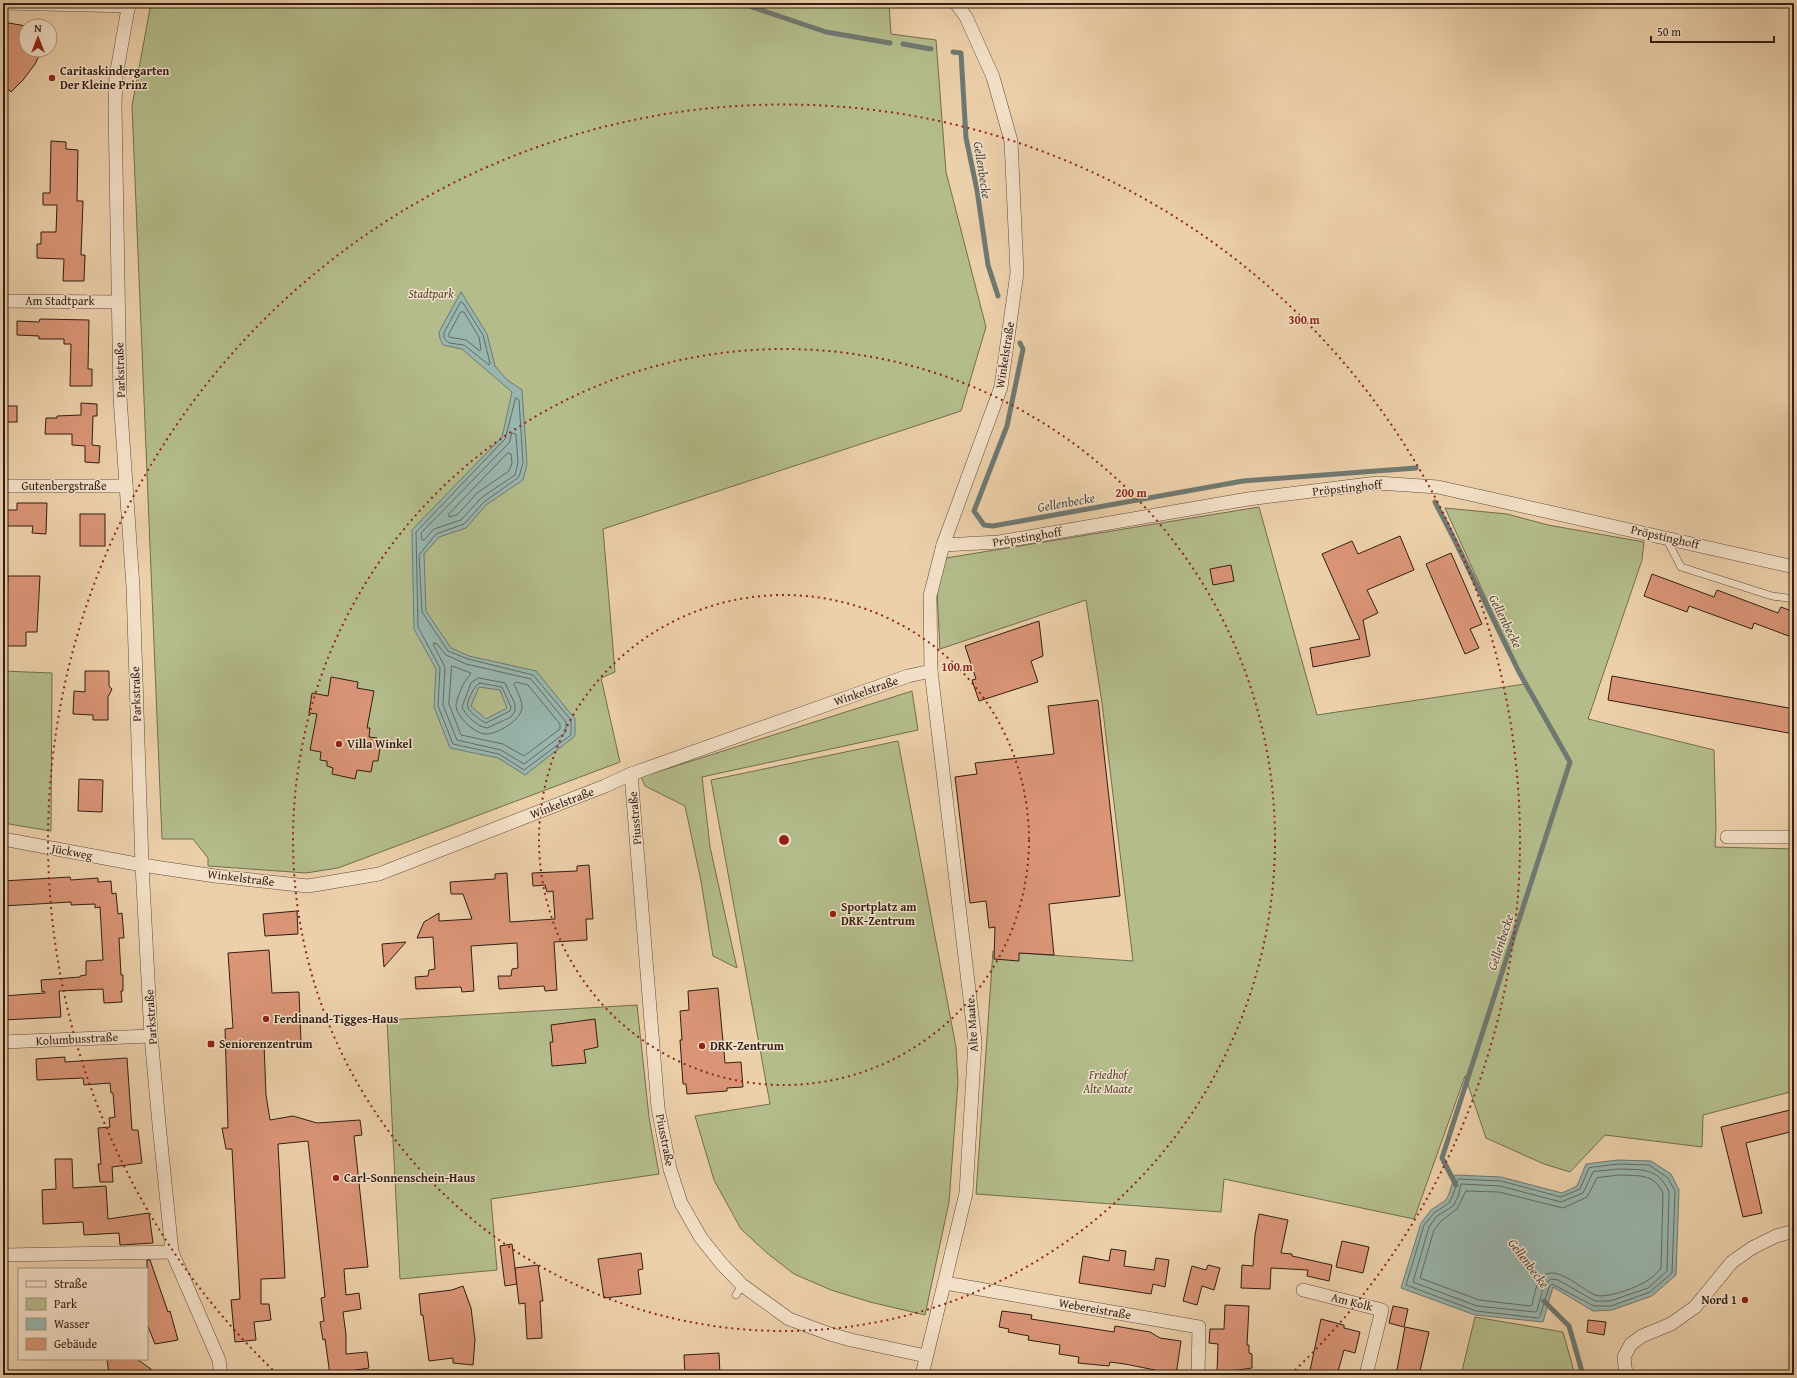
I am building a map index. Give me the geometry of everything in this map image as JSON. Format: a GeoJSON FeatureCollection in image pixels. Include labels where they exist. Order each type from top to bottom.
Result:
{"type":"FeatureCollection","features":[{"type":"Feature","properties":{"kind":"street"},"geometry":{"type":"LineString","coordinates":[[3,3],[129,5]]}},
{"type":"Feature","properties":{"kind":"street","name":"Winkelstraße"},"geometry":{"type":"LineString","coordinates":[[142,865],[215,876],[308,886],[379,874],[605,786],[631,774],[908,676],[931,671],[930,596],[943,544],[1001,387],[1017,273],[1010,141],[993,77],[966,16],[956,3]]}},
{"type":"Feature","properties":{"kind":"street","name":"Parkstraße"},"geometry":{"type":"LineString","coordinates":[[129,5],[116,76],[117,302],[120,397],[133,587],[142,865],[152,1036],[172,1252],[219,1360],[221,1375]]}},
{"type":"Feature","properties":{"kind":"street","name":"Am Stadtpark"},"geometry":{"type":"LineString","coordinates":[[3,301],[117,302]]}},
{"type":"Feature","properties":{"kind":"street","name":"Pröpstinghoff"},"geometry":{"type":"LineString","coordinates":[[943,544],[999,542],[1248,499],[1377,483],[1438,487],[1666,537],[1794,567]]}},
{"type":"Feature","properties":{"kind":"street","name":"Gutenbergstraße"},"geometry":{"type":"LineString","coordinates":[[3,486],[126,486]]}},
{"type":"Feature","properties":{"kind":"street","name":"Alte Maate"},"geometry":{"type":"LineString","coordinates":[[922,1375],[966,1193],[975,1041],[931,671]]}},
{"type":"Feature","properties":{"kind":"street","name":"Piusstraße"},"geometry":{"type":"LineString","coordinates":[[631,774],[658,1108],[670,1169],[681,1203],[701,1238],[721,1263],[739,1290],[789,1319],[811,1327],[851,1340],[926,1356]]}},
{"type":"Feature","properties":{"kind":"street"},"geometry":{"type":"LineString","coordinates":[[1727,837],[1794,837]]}},
{"type":"Feature","properties":{"kind":"street","name":"Jückweg"},"geometry":{"type":"LineString","coordinates":[[3,839],[142,865]]}},
{"type":"Feature","properties":{"kind":"street","name":"Kolumbusstraße"},"geometry":{"type":"LineString","coordinates":[[3,1042],[152,1036]]}},
{"type":"Feature","properties":{"kind":"street"},"geometry":{"type":"LineString","coordinates":[[1626,1375],[1624,1358],[1631,1344],[1642,1336],[1671,1324],[1694,1307],[1735,1259],[1770,1239],[1793,1236]]}},
{"type":"Feature","properties":{"kind":"street"},"geometry":{"type":"LineString","coordinates":[[3,1255],[172,1252]]}},
{"type":"Feature","properties":{"kind":"street","name":"Webereistraße"},"geometry":{"type":"LineString","coordinates":[[945,1283],[1199,1327],[1198,1375]]}},
{"type":"Feature","properties":{"kind":"street","name":"Am Kolk"},"geometry":{"type":"LineString","coordinates":[[1303,1290],[1382,1310],[1366,1375]]}},
{"type":"Feature","properties":{"kind":"lane"},"geometry":{"type":"LineString","coordinates":[[1666,537],[1681,567],[1772,596],[1794,599]]}},
{"type":"Feature","properties":{"kind":"green space","name":"Stadtpark"},"geometry":{"type":"Polygon","coordinates":[[[151,3],[889,3],[891,34],[936,40],[946,172],[986,327],[961,411],[603,529],[615,672],[601,678],[620,762],[338,868],[306,873],[208,866],[208,858],[193,839],[162,839],[132,106],[151,3]]]}},
{"type":"Feature","properties":{"kind":"green space","name":"Friedhof Alte Maate"},"geometry":{"type":"Polygon","coordinates":[[[1259,507],[1317,715],[1525,684],[1445,508],[1507,514],[1548,525],[1644,542],[1642,560],[1588,719],[1714,750],[1716,827],[1715,847],[1794,849],[1794,1091],[1703,1115],[1702,1147],[1605,1135],[1570,1172],[1544,1164],[1486,1138],[1465,1076],[1414,1219],[1224,1179],[1221,1212],[976,1194],[993,951],[1133,961],[1102,703],[1086,600],[940,649],[937,591],[946,558],[1259,507]]]}},
{"type":"Feature","properties":{"kind":"green space"},"geometry":{"type":"Polygon","coordinates":[[[3,671],[52,673],[51,831],[3,823],[3,671]]]}},
{"type":"Feature","properties":{"kind":"green space"},"geometry":{"type":"Polygon","coordinates":[[[912,691],[918,730],[702,777],[710,847],[737,968],[713,956],[701,881],[685,806],[645,786],[641,777],[912,691]]]}},
{"type":"Feature","properties":{"kind":"green space"},"geometry":{"type":"Polygon","coordinates":[[[898,741],[956,1047],[958,1082],[949,1202],[925,1315],[870,1302],[831,1290],[794,1274],[767,1253],[741,1229],[714,1180],[695,1116],[770,1104],[711,780],[898,741]]]}},
{"type":"Feature","properties":{"kind":"green space"},"geometry":{"type":"Polygon","coordinates":[[[637,1005],[649,1117],[659,1174],[491,1199],[497,1270],[400,1279],[387,1020],[637,1005]]]}},
{"type":"Feature","properties":{"kind":"green space"},"geometry":{"type":"Polygon","coordinates":[[[1475,1317],[1563,1332],[1575,1375],[1461,1375],[1475,1317]]]}},
{"type":"Feature","properties":{"kind":"water"},"geometry":{"type":"Polygon","coordinates":[[[461,292],[487,334],[495,366],[506,379],[522,390],[527,464],[523,480],[486,505],[466,528],[439,537],[424,554],[426,611],[451,648],[469,656],[536,671],[575,719],[575,736],[525,775],[498,758],[450,748],[434,707],[436,669],[414,629],[412,530],[502,437],[512,392],[462,349],[443,345],[439,332],[461,292]],[[479,687],[471,706],[486,719],[507,708],[500,690],[479,687]]]}},
{"type":"Feature","properties":{"kind":"water"},"geometry":{"type":"Polygon","coordinates":[[[1618,1160],[1651,1161],[1671,1174],[1679,1190],[1676,1275],[1652,1296],[1612,1310],[1593,1311],[1553,1287],[1543,1322],[1475,1315],[1401,1288],[1421,1223],[1431,1210],[1446,1200],[1455,1175],[1501,1177],[1562,1193],[1577,1186],[1586,1164],[1618,1160]]]}},
{"type":"Feature","properties":{"kind":"building"},"geometry":{"type":"Polygon","coordinates":[[[3,22],[18,25],[18,58],[38,58],[23,80],[11,92],[9,90],[3,94],[3,22]]]}},
{"type":"Feature","properties":{"kind":"building"},"geometry":{"type":"Polygon","coordinates":[[[51,141],[66,142],[66,149],[78,150],[77,201],[83,201],[81,255],[85,255],[84,281],[63,281],[64,259],[37,258],[37,244],[41,244],[41,232],[56,232],[57,205],[43,205],[43,193],[50,193],[51,141]]]}},
{"type":"Feature","properties":{"kind":"building"},"geometry":{"type":"Polygon","coordinates":[[[40,319],[89,320],[88,369],[92,369],[92,386],[70,386],[71,344],[64,344],[64,339],[39,339],[39,336],[17,335],[17,321],[39,322],[40,319]]]}},
{"type":"Feature","properties":{"kind":"building"},"geometry":{"type":"Polygon","coordinates":[[[81,403],[97,404],[97,416],[93,416],[92,445],[100,446],[99,463],[85,462],[85,446],[72,445],[72,434],[45,434],[46,418],[81,415],[81,403]]]}},
{"type":"Feature","properties":{"kind":"building"},"geometry":{"type":"Polygon","coordinates":[[[3,406],[17,406],[17,422],[3,422],[3,406]]]}},
{"type":"Feature","properties":{"kind":"building"},"geometry":{"type":"Polygon","coordinates":[[[17,503],[47,503],[46,534],[32,533],[33,526],[3,526],[3,510],[17,510],[17,503]]]}},
{"type":"Feature","properties":{"kind":"building"},"geometry":{"type":"Polygon","coordinates":[[[80,514],[105,514],[105,546],[80,546],[80,514]]]}},
{"type":"Feature","properties":{"kind":"building"},"geometry":{"type":"Polygon","coordinates":[[[1400,536],[1414,570],[1367,590],[1378,613],[1363,620],[1370,656],[1313,667],[1310,648],[1360,639],[1322,554],[1352,541],[1358,554],[1400,536]]]}},
{"type":"Feature","properties":{"kind":"building"},"geometry":{"type":"Polygon","coordinates":[[[1451,553],[1482,624],[1470,629],[1479,648],[1465,654],[1426,564],[1451,553]]]}},
{"type":"Feature","properties":{"kind":"building"},"geometry":{"type":"Polygon","coordinates":[[[1231,565],[1234,581],[1213,585],[1210,569],[1231,565]]]}},
{"type":"Feature","properties":{"kind":"building"},"geometry":{"type":"Polygon","coordinates":[[[1652,574],[1714,597],[1717,590],[1778,613],[1781,607],[1794,612],[1794,638],[1754,623],[1752,629],[1689,606],[1687,612],[1644,596],[1652,574]]]}},
{"type":"Feature","properties":{"kind":"building"},"geometry":{"type":"Polygon","coordinates":[[[8,576],[40,576],[37,632],[26,632],[26,646],[6,646],[8,576]]]}},
{"type":"Feature","properties":{"kind":"building"},"geometry":{"type":"Polygon","coordinates":[[[1039,621],[1043,656],[1031,661],[1038,682],[979,701],[972,680],[976,679],[965,646],[1039,621]]]}},
{"type":"Feature","properties":{"kind":"building"},"geometry":{"type":"Polygon","coordinates":[[[85,671],[109,671],[109,686],[112,689],[108,697],[108,720],[93,720],[93,715],[73,714],[74,691],[85,692],[85,671]]]}},
{"type":"Feature","properties":{"kind":"building"},"geometry":{"type":"Polygon","coordinates":[[[1612,676],[1794,709],[1794,734],[1608,700],[1612,676]]]}},
{"type":"Feature","properties":{"kind":"building"},"geometry":{"type":"Polygon","coordinates":[[[331,677],[358,682],[357,688],[374,691],[367,728],[370,728],[369,737],[377,738],[376,746],[380,748],[378,761],[373,761],[371,772],[357,770],[355,779],[332,774],[333,768],[327,766],[327,761],[320,760],[321,752],[310,750],[317,714],[309,713],[312,693],[328,696],[331,677]]]}},
{"type":"Feature","properties":{"kind":"building"},"geometry":{"type":"Polygon","coordinates":[[[1098,700],[1120,896],[1049,904],[1054,955],[1019,953],[1019,961],[994,959],[995,927],[989,928],[986,901],[970,903],[955,777],[977,774],[975,763],[1054,754],[1048,706],[1098,700]]]}},
{"type":"Feature","properties":{"kind":"building"},"geometry":{"type":"Polygon","coordinates":[[[79,779],[103,780],[102,812],[78,811],[79,779]]]}},
{"type":"Feature","properties":{"kind":"building"},"geometry":{"type":"Polygon","coordinates":[[[589,865],[593,919],[586,919],[587,940],[554,942],[557,990],[545,991],[544,986],[499,989],[498,976],[511,976],[512,969],[518,968],[517,943],[471,946],[474,991],[462,992],[461,987],[416,989],[415,977],[428,976],[429,970],[435,969],[433,937],[417,938],[424,922],[439,913],[439,921],[472,919],[463,894],[451,894],[450,882],[495,879],[495,874],[507,873],[510,922],[555,919],[553,891],[547,892],[545,885],[533,886],[532,873],[577,871],[577,866],[589,865]]]}},
{"type":"Feature","properties":{"kind":"building"},"geometry":{"type":"Polygon","coordinates":[[[70,877],[71,880],[98,878],[98,882],[111,881],[112,894],[116,893],[118,914],[122,913],[124,938],[119,938],[121,975],[123,975],[123,991],[121,991],[122,1002],[104,1003],[103,989],[59,991],[61,1017],[3,1020],[3,996],[45,993],[44,991],[42,992],[41,980],[80,977],[86,975],[86,961],[103,960],[100,907],[95,908],[95,904],[71,905],[71,902],[3,906],[3,881],[70,877]]]}},
{"type":"Feature","properties":{"kind":"building"},"geometry":{"type":"Polygon","coordinates":[[[297,911],[298,934],[265,936],[263,914],[297,911]]]}},
{"type":"Feature","properties":{"kind":"building"},"geometry":{"type":"Polygon","coordinates":[[[406,942],[384,967],[382,944],[406,942]]]}},
{"type":"Feature","properties":{"kind":"building"},"geometry":{"type":"Polygon","coordinates":[[[269,950],[272,993],[299,992],[301,1043],[264,1044],[266,1095],[270,1120],[293,1116],[317,1123],[360,1120],[362,1135],[354,1136],[368,1267],[344,1269],[346,1295],[359,1293],[361,1309],[343,1312],[346,1335],[346,1354],[367,1352],[369,1368],[350,1371],[351,1375],[330,1375],[325,1339],[323,1340],[320,1322],[324,1321],[321,1298],[325,1297],[308,1141],[278,1144],[285,1278],[261,1279],[261,1304],[269,1304],[271,1320],[254,1322],[256,1340],[235,1342],[231,1300],[240,1299],[232,1149],[226,1149],[222,1128],[228,1128],[225,1029],[233,1028],[228,953],[269,950]]]}},
{"type":"Feature","properties":{"kind":"building","name":"DRK-Zentrum"},"geometry":{"type":"Polygon","coordinates":[[[718,988],[725,1063],[741,1062],[743,1087],[727,1088],[727,1091],[687,1094],[686,1084],[683,1084],[680,1011],[689,1010],[688,991],[718,988]]]}},
{"type":"Feature","properties":{"kind":"building"},"geometry":{"type":"Polygon","coordinates":[[[595,1019],[598,1047],[584,1050],[586,1063],[552,1066],[550,1042],[553,1042],[551,1025],[595,1019]]]}},
{"type":"Feature","properties":{"kind":"building"},"geometry":{"type":"Polygon","coordinates":[[[65,1057],[65,1062],[127,1058],[132,1130],[138,1130],[142,1163],[112,1167],[113,1182],[100,1182],[98,1164],[101,1164],[98,1128],[110,1127],[109,1118],[115,1117],[113,1093],[111,1093],[110,1083],[84,1085],[83,1078],[37,1080],[36,1059],[65,1057]]]}},
{"type":"Feature","properties":{"kind":"building"},"geometry":{"type":"Polygon","coordinates":[[[1794,1109],[1794,1131],[1746,1143],[1762,1213],[1743,1217],[1721,1127],[1794,1109]]]}},
{"type":"Feature","properties":{"kind":"building"},"geometry":{"type":"Polygon","coordinates":[[[55,1159],[72,1159],[73,1188],[106,1186],[108,1219],[149,1213],[153,1243],[120,1245],[119,1233],[84,1235],[83,1222],[43,1224],[42,1190],[56,1189],[55,1159]]]}},
{"type":"Feature","properties":{"kind":"building"},"geometry":{"type":"Polygon","coordinates":[[[1259,1214],[1288,1220],[1281,1253],[1292,1254],[1292,1256],[1332,1265],[1329,1281],[1307,1276],[1308,1270],[1271,1268],[1270,1289],[1241,1288],[1242,1265],[1253,1266],[1255,1235],[1259,1214]]]}},
{"type":"Feature","properties":{"kind":"building"},"geometry":{"type":"Polygon","coordinates":[[[1342,1241],[1369,1247],[1363,1273],[1336,1267],[1342,1241]]]}},
{"type":"Feature","properties":{"kind":"building"},"geometry":{"type":"Polygon","coordinates":[[[512,1244],[517,1284],[505,1286],[500,1246],[512,1244]]]}},
{"type":"Feature","properties":{"kind":"building"},"geometry":{"type":"Polygon","coordinates":[[[1111,1249],[1126,1251],[1124,1266],[1154,1270],[1156,1258],[1169,1260],[1165,1287],[1153,1284],[1151,1294],[1079,1283],[1083,1256],[1109,1261],[1111,1249]]]}},
{"type":"Feature","properties":{"kind":"building"},"geometry":{"type":"Polygon","coordinates":[[[641,1253],[643,1269],[638,1270],[641,1294],[604,1298],[598,1259],[641,1253]]]}},
{"type":"Feature","properties":{"kind":"building"},"geometry":{"type":"Polygon","coordinates":[[[147,1260],[150,1260],[168,1312],[170,1311],[178,1340],[155,1344],[148,1326],[147,1260]]]}},
{"type":"Feature","properties":{"kind":"building"},"geometry":{"type":"Polygon","coordinates":[[[538,1265],[543,1301],[540,1301],[542,1338],[527,1339],[525,1303],[519,1304],[515,1268],[538,1265]]]}},
{"type":"Feature","properties":{"kind":"building"},"geometry":{"type":"Polygon","coordinates":[[[1208,1265],[1220,1268],[1214,1290],[1202,1286],[1197,1305],[1183,1301],[1192,1266],[1206,1270],[1208,1265]]]}},
{"type":"Feature","properties":{"kind":"building"},"geometry":{"type":"Polygon","coordinates":[[[463,1286],[471,1308],[475,1340],[473,1365],[453,1363],[453,1358],[429,1361],[419,1294],[452,1290],[463,1286]]]}},
{"type":"Feature","properties":{"kind":"building"},"geometry":{"type":"Polygon","coordinates":[[[1225,1305],[1249,1306],[1247,1345],[1249,1345],[1249,1353],[1252,1354],[1252,1368],[1217,1373],[1218,1344],[1209,1343],[1210,1329],[1224,1329],[1225,1305]]]}},
{"type":"Feature","properties":{"kind":"building"},"geometry":{"type":"Polygon","coordinates":[[[1393,1306],[1408,1309],[1404,1327],[1389,1323],[1393,1306]]]}},
{"type":"Feature","properties":{"kind":"building"},"geometry":{"type":"Polygon","coordinates":[[[1002,1311],[1032,1315],[1031,1319],[1114,1332],[1115,1326],[1150,1332],[1160,1338],[1181,1341],[1176,1375],[1154,1375],[1155,1370],[1110,1362],[1109,1366],[1078,1363],[1079,1357],[1059,1354],[1060,1345],[1028,1340],[1029,1336],[1008,1332],[1009,1329],[999,1327],[1002,1311]]]}},
{"type":"Feature","properties":{"kind":"building"},"geometry":{"type":"Polygon","coordinates":[[[1321,1319],[1344,1325],[1344,1328],[1360,1332],[1355,1353],[1344,1350],[1337,1375],[1309,1375],[1321,1319]]]}},
{"type":"Feature","properties":{"kind":"building"},"geometry":{"type":"Polygon","coordinates":[[[1588,1320],[1606,1322],[1604,1335],[1587,1332],[1588,1320]]]}},
{"type":"Feature","properties":{"kind":"building"},"geometry":{"type":"Polygon","coordinates":[[[1405,1327],[1429,1332],[1419,1375],[1396,1375],[1405,1327]]]}},
{"type":"Feature","properties":{"kind":"building"},"geometry":{"type":"Polygon","coordinates":[[[719,1353],[720,1375],[685,1375],[684,1355],[719,1353]]]}},
{"type":"Feature","properties":{"kind":"building"},"geometry":{"type":"Polygon","coordinates":[[[107,1360],[138,1360],[159,1375],[109,1375],[107,1360]]]}},
{"type":"Feature","properties":{"kind":"waterway","name":"Gellenbecke"},"geometry":{"type":"LineString","coordinates":[[740,3],[826,32],[890,43]]}},
{"type":"Feature","properties":{"kind":"waterway","name":"Gellenbecke"},"geometry":{"type":"LineString","coordinates":[[903,44],[931,49]]}},
{"type":"Feature","properties":{"kind":"waterway","name":"Gellenbecke"},"geometry":{"type":"LineString","coordinates":[[953,52],[961,53],[966,138],[977,190],[988,265],[998,296]]}},
{"type":"Feature","properties":{"kind":"waterway","name":"Gellenbecke"},"geometry":{"type":"LineString","coordinates":[[1020,343],[1023,349],[1007,426],[974,511],[984,525],[993,526],[1243,481],[1416,468]]}},
{"type":"Feature","properties":{"kind":"waterway","name":"Gellenbecke"},"geometry":{"type":"LineString","coordinates":[[1435,502],[1519,672],[1570,762],[1442,1158],[1456,1185]]}},
{"type":"Feature","properties":{"kind":"waterway","name":"Gellenbecke"},"geometry":{"type":"LineString","coordinates":[[1544,1301],[1569,1326],[1583,1375]]}},
{"type":"Feature","properties":{"kind":"place","name":"Caritaskindergarten Der Kleine Prinz"},"geometry":{"type":"Point","coordinates":[52,78]}},
{"type":"Feature","properties":{"kind":"place","name":"Villa Winkel"},"geometry":{"type":"Point","coordinates":[339,744]}},
{"type":"Feature","properties":{"kind":"place","name":"Sportplatz am DRK-Zentrum"},"geometry":{"type":"Point","coordinates":[833,914]}},
{"type":"Feature","properties":{"kind":"place","name":"Ferdinand-Tigges-Haus"},"geometry":{"type":"Point","coordinates":[266,1019]}},
{"type":"Feature","properties":{"kind":"place","name":"Seniorenzentrum"},"geometry":{"type":"Point","coordinates":[211,1044]}},
{"type":"Feature","properties":{"kind":"place","name":"DRK-Zentrum"},"geometry":{"type":"Point","coordinates":[702,1046]}},
{"type":"Feature","properties":{"kind":"place","name":"Carl-Sonnenschein-Haus"},"geometry":{"type":"Point","coordinates":[336,1178]}},
{"type":"Feature","properties":{"kind":"place","name":"Nord 1"},"geometry":{"type":"Point","coordinates":[1745,1300]}}]}
